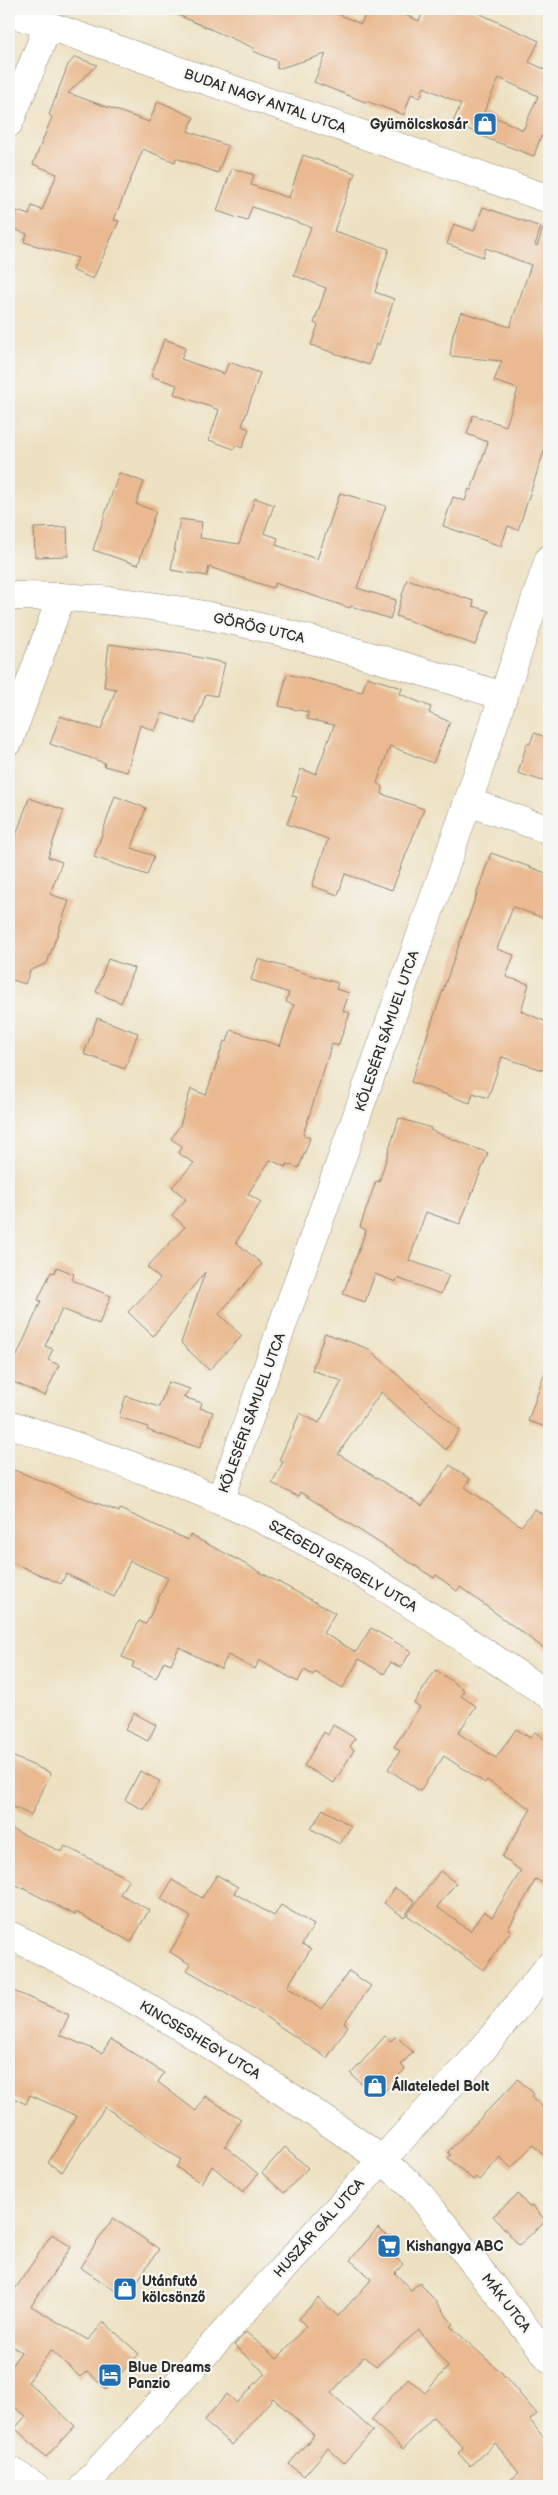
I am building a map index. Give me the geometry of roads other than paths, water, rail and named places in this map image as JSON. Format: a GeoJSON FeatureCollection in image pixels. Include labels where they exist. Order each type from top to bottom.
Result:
{"type":"FeatureCollection","features":[{"type":"Feature","properties":{"kind":"street"},"geometry":{"type":"LineString","coordinates":[[9,123],[29,16]]}},
{"type":"Feature","properties":{"kind":"street","name":"BUDAI NAGY ANTAL UTCA"},"geometry":{"type":"LineString","coordinates":[[29,16],[549,199]]}},
{"type":"Feature","properties":{"kind":"street","name":"KÖLESÉRI SÁMUEL UTCA"},"geometry":{"type":"LineString","coordinates":[[220,1501],[468,802],[549,560]]}},
{"type":"Feature","properties":{"kind":"street","name":"GÖRÖG UTCA"},"geometry":{"type":"LineString","coordinates":[[9,596],[61,597],[110,601],[200,615],[279,631],[503,696]]}},
{"type":"Feature","properties":{"kind":"street"},"geometry":{"type":"LineString","coordinates":[[9,741],[61,597]]}},
{"type":"Feature","properties":{"kind":"street"},"geometry":{"type":"LineString","coordinates":[[468,802],[549,830]]}},
{"type":"Feature","properties":{"kind":"street","name":"SZEGEDI GERGELY UTCA"},"geometry":{"type":"LineString","coordinates":[[9,1424],[72,1445],[263,1519],[325,1552],[549,1695]]}},
{"type":"Feature","properties":{"kind":"street","name":"KINCSESHEGY UTCA"},"geometry":{"type":"LineString","coordinates":[[9,1935],[122,1992],[228,2056],[324,2119],[381,2160]]}},
{"type":"Feature","properties":{"kind":"street","name":"HUSZÁR GÁL UTCA"},"geometry":{"type":"LineString","coordinates":[[84,2486],[478,2055],[549,1966]]}},
{"type":"Feature","properties":{"kind":"street","name":"MÁK UTCA"},"geometry":{"type":"LineString","coordinates":[[381,2160],[421,2196],[549,2358]]}},
{"type":"Feature","properties":{"kind":"street"},"geometry":{"type":"LineString","coordinates":[[9,2470],[35,2486]]}},
{"type":"Feature","properties":{"kind":"place","name":"Gyümölcskosár"},"geometry":{"type":"Point","coordinates":[485,124]}},
{"type":"Feature","properties":{"kind":"place","name":"Állateledel Bolt"},"geometry":{"type":"Point","coordinates":[375,2086]}},
{"type":"Feature","properties":{"kind":"place","name":"Kishangya ABC"},"geometry":{"type":"Point","coordinates":[389,2246]}},
{"type":"Feature","properties":{"kind":"place","name":"Utánfutó kölcsönző"},"geometry":{"type":"Point","coordinates":[125,2289]}},
{"type":"Feature","properties":{"kind":"place","name":"Blue Dreams Panzio"},"geometry":{"type":"Point","coordinates":[110,2375]}}]}
